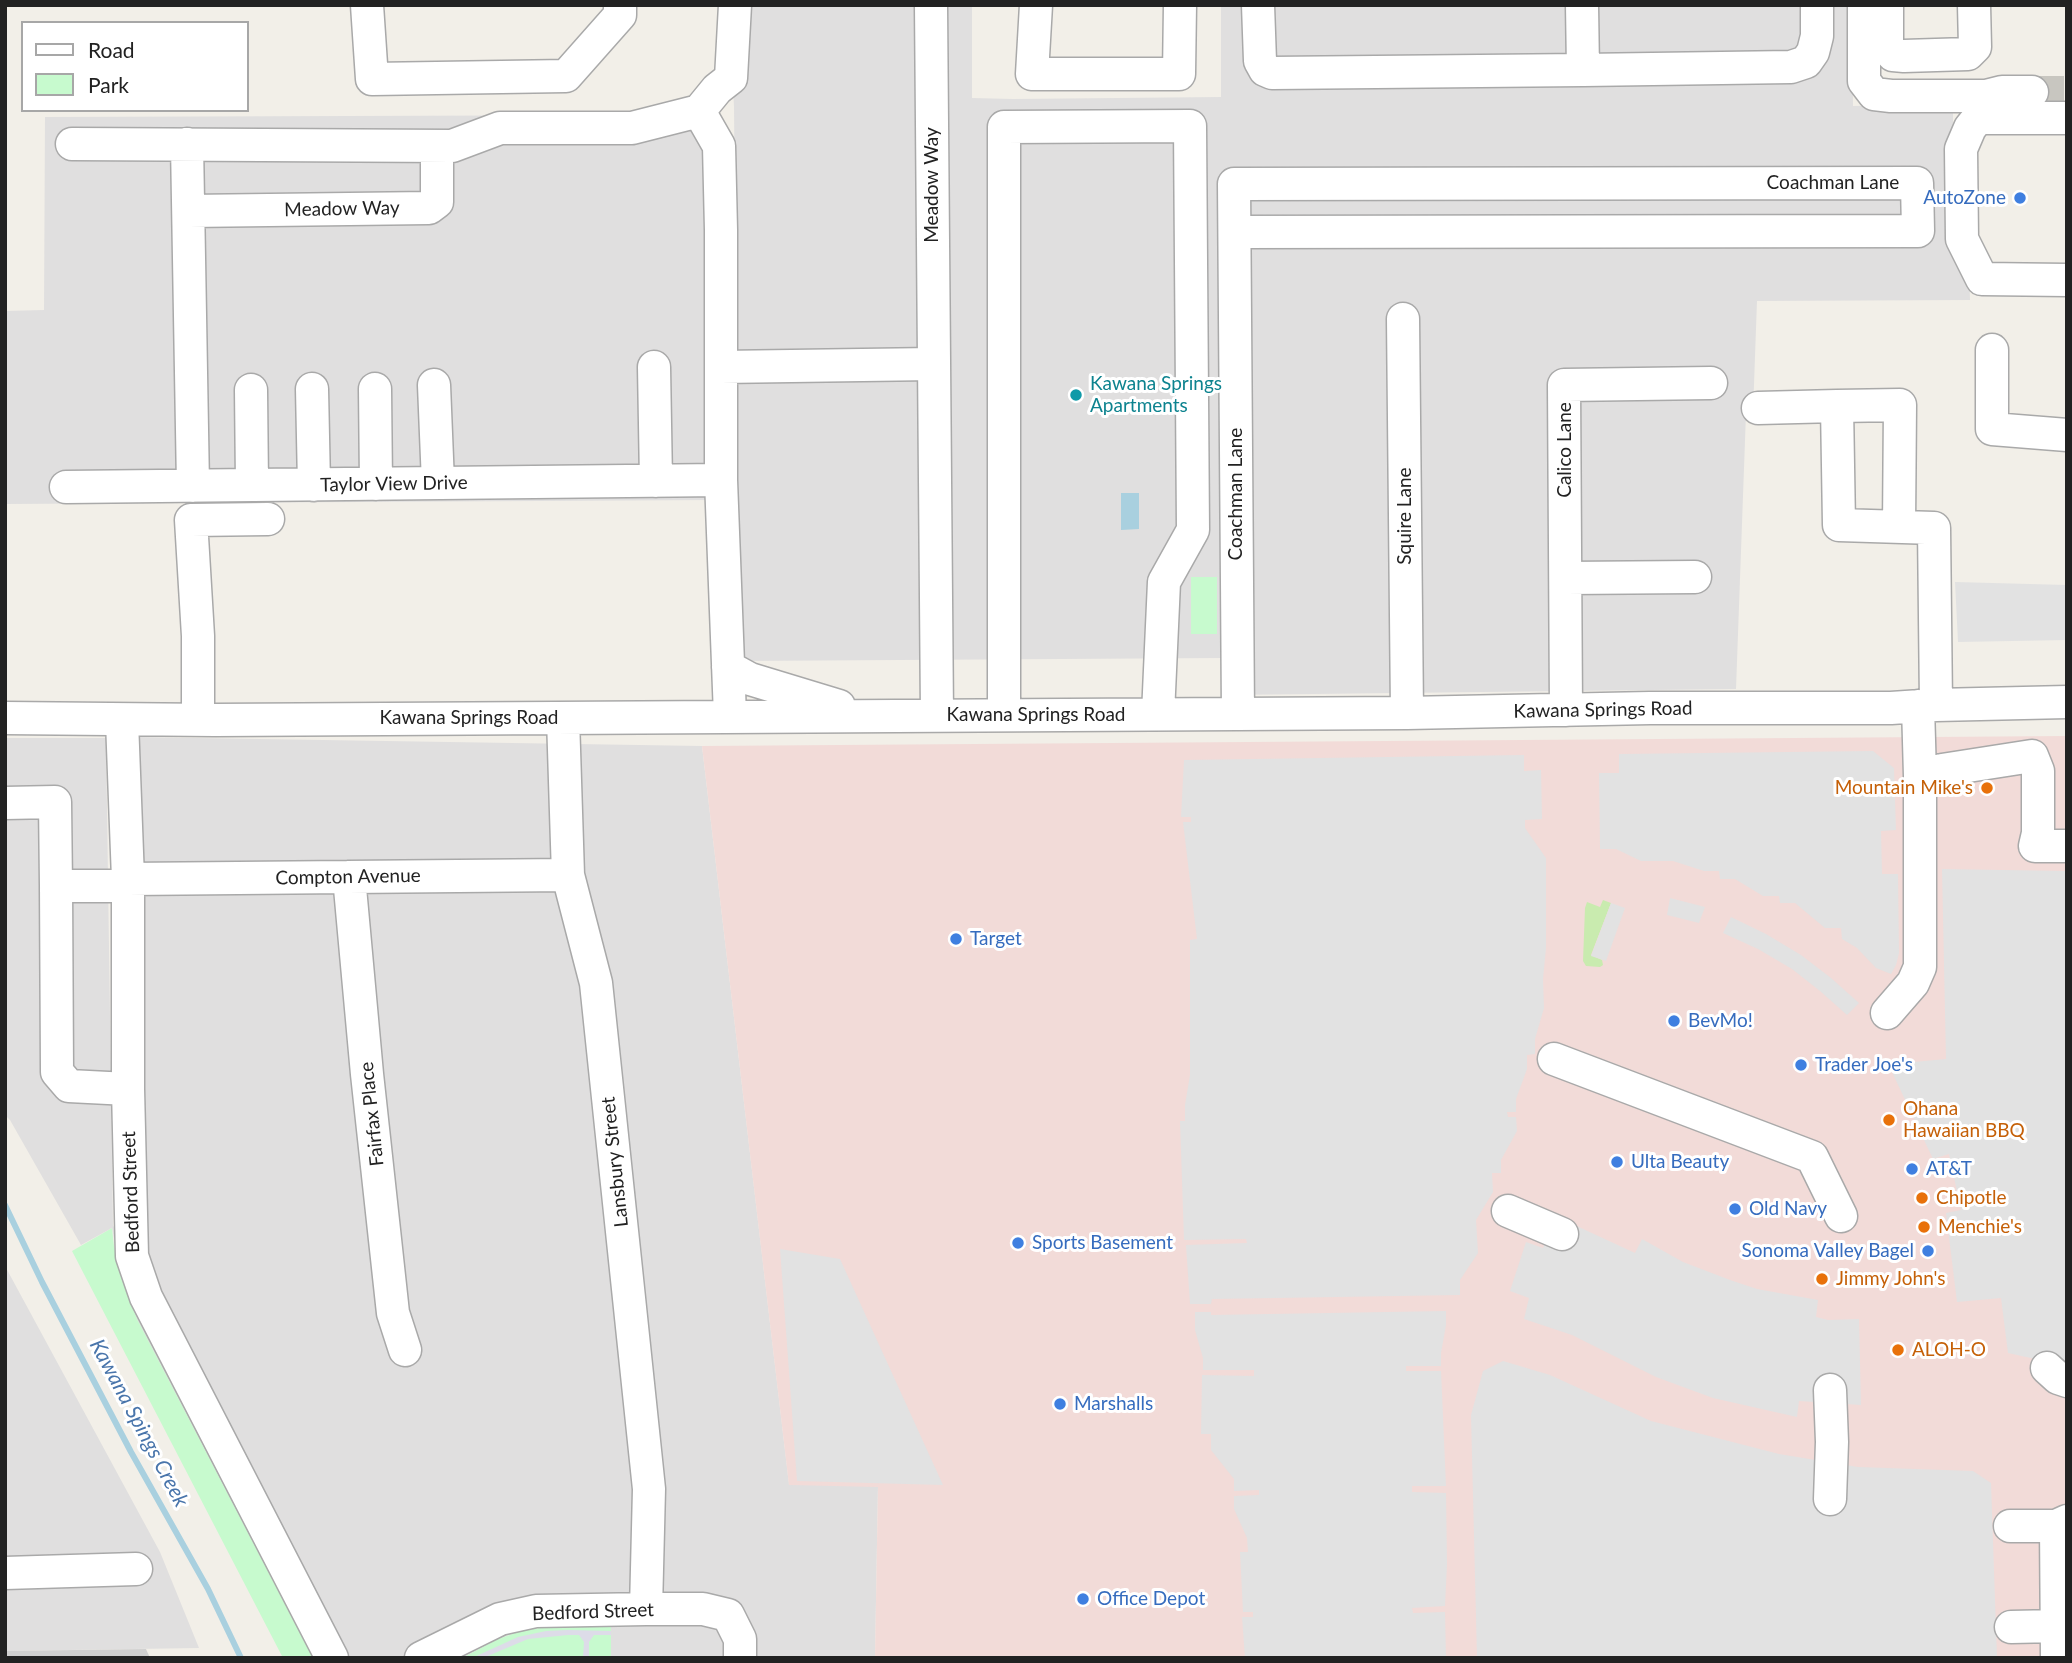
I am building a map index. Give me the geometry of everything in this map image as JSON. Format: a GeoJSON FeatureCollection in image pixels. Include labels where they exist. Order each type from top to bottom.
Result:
{"type":"FeatureCollection","features":[{"type":"Feature","properties":{"kind":"street"},"geometry":{"type":"LineString","coordinates":[[367,5],[372,79],[566,76],[620,15],[620,5]]}},
{"type":"Feature","properties":{"kind":"street"},"geometry":{"type":"LineString","coordinates":[[72,144],[452,146],[500,128],[632,128],[699,111],[717,89],[731,78],[735,5]]}},
{"type":"Feature","properties":{"kind":"street","name":"Meadow Way"},"geometry":{"type":"LineString","coordinates":[[932,5],[937,715]]}},
{"type":"Feature","properties":{"kind":"street"},"geometry":{"type":"LineString","coordinates":[[1036,5],[1032,74],[1179,74],[1180,5]]}},
{"type":"Feature","properties":{"kind":"street"},"geometry":{"type":"LineString","coordinates":[[1258,5],[1260,61],[1265,70],[1272,73],[1791,67],[1806,62],[1813,52],[1817,36],[1817,5]]}},
{"type":"Feature","properties":{"kind":"street"},"geometry":{"type":"LineString","coordinates":[[1582,5],[1583,70]]}},
{"type":"Feature","properties":{"kind":"street"},"geometry":{"type":"LineString","coordinates":[[1864,5],[1864,81],[1874,94],[1986,96],[2002,92],[2032,92]]}},
{"type":"Feature","properties":{"kind":"street"},"geometry":{"type":"LineString","coordinates":[[1887,5],[1887,48],[1893,55],[1904,56],[1968,54],[1975,47],[1974,5]]}},
{"type":"Feature","properties":{"kind":"street"},"geometry":{"type":"LineString","coordinates":[[699,111],[719,146],[721,480],[730,716]]}},
{"type":"Feature","properties":{"kind":"street"},"geometry":{"type":"LineString","coordinates":[[2067,118],[1978,118],[1970,128],[1961,149],[1962,239],[1982,279],[2067,280]]}},
{"type":"Feature","properties":{"kind":"street"},"geometry":{"type":"LineString","coordinates":[[1004,715],[1004,127],[1190,126],[1192,530],[1164,582],[1158,714]]}},
{"type":"Feature","properties":{"kind":"street"},"geometry":{"type":"LineString","coordinates":[[187,144],[193,486]]}},
{"type":"Feature","properties":{"kind":"street","name":"Meadow Way"},"geometry":{"type":"LineString","coordinates":[[188,211],[429,208],[437,202],[437,146]]}},
{"type":"Feature","properties":{"kind":"street","name":"Coachman Lane"},"geometry":{"type":"LineString","coordinates":[[1235,232],[1918,231],[1917,183],[1234,184],[1238,714]]}},
{"type":"Feature","properties":{"kind":"street","name":"Squire Lane"},"geometry":{"type":"LineString","coordinates":[[1403,319],[1407,713]]}},
{"type":"Feature","properties":{"kind":"street"},"geometry":{"type":"LineString","coordinates":[[1992,350],[1992,429],[2067,435]]}},
{"type":"Feature","properties":{"kind":"street"},"geometry":{"type":"LineString","coordinates":[[721,367],[933,364]]}},
{"type":"Feature","properties":{"kind":"street"},"geometry":{"type":"LineString","coordinates":[[654,367],[656,481]]}},
{"type":"Feature","properties":{"kind":"street","name":"Calico Lane"},"geometry":{"type":"LineString","coordinates":[[1566,710],[1564,385],[1711,383]]}},
{"type":"Feature","properties":{"kind":"street"},"geometry":{"type":"LineString","coordinates":[[434,385],[438,483]]}},
{"type":"Feature","properties":{"kind":"street"},"geometry":{"type":"LineString","coordinates":[[312,389],[314,485]]}},
{"type":"Feature","properties":{"kind":"street"},"geometry":{"type":"LineString","coordinates":[[374,389],[376,484]]}},
{"type":"Feature","properties":{"kind":"street"},"geometry":{"type":"LineString","coordinates":[[251,390],[252,485]]}},
{"type":"Feature","properties":{"kind":"street"},"geometry":{"type":"LineString","coordinates":[[1758,408],[1899,405],[1899,527]]}},
{"type":"Feature","properties":{"kind":"street"},"geometry":{"type":"LineString","coordinates":[[1837,406],[1839,526],[1934,528],[1927,705],[1920,776],[1920,967],[1913,983],[1887,1013]]}},
{"type":"Feature","properties":{"kind":"street","name":"Taylor View Drive"},"geometry":{"type":"LineString","coordinates":[[66,487],[721,480]]}},
{"type":"Feature","properties":{"kind":"street"},"geometry":{"type":"LineString","coordinates":[[198,720],[198,636],[191,520],[268,519]]}},
{"type":"Feature","properties":{"kind":"street"},"geometry":{"type":"LineString","coordinates":[[1566,578],[1695,577]]}},
{"type":"Feature","properties":{"kind":"street"},"geometry":{"type":"LineString","coordinates":[[728,667],[750,678],[871,715]]}},
{"type":"Feature","properties":{"kind":"street","name":"Kawana Springs Road"},"geometry":{"type":"LineString","coordinates":[[5,718],[198,720],[1407,713],[1891,708],[2067,702]]}},
{"type":"Feature","properties":{"kind":"street","name":"Lansbury Street"},"geometry":{"type":"LineString","coordinates":[[564,718],[568,875],[596,983],[649,1489],[646,1609]]}},
{"type":"Feature","properties":{"kind":"street","name":"Bedford Street"},"geometry":{"type":"LineString","coordinates":[[122,720],[128,883],[128,1089],[132,1255],[146,1297],[332,1658]]}},
{"type":"Feature","properties":{"kind":"street"},"geometry":{"type":"LineString","coordinates":[[1920,776],[2032,756],[2038,771],[2038,833],[2035,846],[2067,846]]}},
{"type":"Feature","properties":{"kind":"street"},"geometry":{"type":"LineString","coordinates":[[5,803],[55,802],[57,1072],[69,1086],[128,1089]]}},
{"type":"Feature","properties":{"kind":"street","name":"Compton Avenue"},"geometry":{"type":"LineString","coordinates":[[57,886],[349,877],[568,875]]}},
{"type":"Feature","properties":{"kind":"street","name":"Fairfax Place"},"geometry":{"type":"LineString","coordinates":[[349,877],[393,1313],[405,1350]]}},
{"type":"Feature","properties":{"kind":"street"},"geometry":{"type":"LineString","coordinates":[[1554,1059],[1812,1157],[1841,1216]]}},
{"type":"Feature","properties":{"kind":"street"},"geometry":{"type":"LineString","coordinates":[[1508,1211],[1562,1234]]}},
{"type":"Feature","properties":{"kind":"street"},"geometry":{"type":"LineString","coordinates":[[1830,1390],[1830,1499]]}},
{"type":"Feature","properties":{"kind":"street"},"geometry":{"type":"LineString","coordinates":[[2010,1526],[2061,1574],[2057,1658]]}},
{"type":"Feature","properties":{"kind":"street"},"geometry":{"type":"LineString","coordinates":[[5,1573],[136,1569]]}},
{"type":"Feature","properties":{"kind":"street"},"geometry":{"type":"LineString","coordinates":[[2011,1627],[2061,1574]]}},
{"type":"Feature","properties":{"kind":"street","name":"Bedford Street"},"geometry":{"type":"LineString","coordinates":[[421,1658],[500,1619],[536,1611],[646,1609],[703,1609],[728,1615],[740,1639],[740,1658]]}},
{"type":"Feature","properties":{"kind":"shaded area"},"geometry":{"type":"Polygon","coordinates":[[[729,5],[972,5],[972,98],[1013,99],[1221,97],[1221,5],[1852,5],[1853,106],[1953,104],[1953,232],[1969,267],[1970,300],[1757,301],[1753,412],[1746,413],[1736,689],[1229,695],[1223,658],[739,661],[734,107],[729,5]]]}},
{"type":"Feature","properties":{"kind":"shaded area"},"geometry":{"type":"Polygon","coordinates":[[[714,112],[716,500],[5,504],[5,311],[44,310],[45,117],[650,115],[714,112]]]}},
{"type":"Feature","properties":{"kind":"shaded area"},"geometry":{"type":"Polygon","coordinates":[[[1955,582],[2067,585],[2067,640],[1958,642],[1955,582]]]}},
{"type":"Feature","properties":{"kind":"shaded area"},"geometry":{"type":"Polygon","coordinates":[[[2067,736],[2067,1658],[875,1658],[878,1487],[789,1485],[702,746],[2067,736]]]}},
{"type":"Feature","properties":{"kind":"shaded area"},"geometry":{"type":"Polygon","coordinates":[[[133,737],[702,746],[789,1484],[878,1486],[875,1658],[611,1658],[611,1626],[558,1625],[521,1631],[498,1639],[462,1658],[313,1658],[137,1320],[120,1273],[112,1228],[81,1245],[5,1115],[5,738],[106,738],[113,1227],[135,1204],[133,737]]]}},
{"type":"Feature","properties":{"kind":"shaded area"},"geometry":{"type":"Polygon","coordinates":[[[1873,751],[1894,768],[1896,830],[1881,831],[1882,874],[1898,874],[1899,953],[1891,974],[1876,968],[1857,948],[1842,939],[1841,928],[1825,928],[1795,903],[1780,903],[1779,896],[1763,896],[1735,879],[1720,879],[1719,871],[1704,871],[1673,861],[1641,861],[1616,849],[1600,849],[1599,773],[1619,773],[1619,754],[1873,751]]]}},
{"type":"Feature","properties":{"kind":"shaded area"},"geometry":{"type":"Polygon","coordinates":[[[1524,755],[1524,771],[1541,770],[1542,819],[1525,820],[1525,828],[1546,858],[1544,1008],[1535,1039],[1535,1054],[1527,1055],[1527,1069],[1516,1099],[1516,1112],[1507,1112],[1508,1117],[1516,1117],[1517,1131],[1501,1160],[1501,1173],[1492,1173],[1493,1192],[1476,1220],[1478,1253],[1460,1280],[1460,1295],[1212,1299],[1211,1304],[1190,1304],[1186,1245],[1247,1243],[1246,1239],[1184,1240],[1180,1121],[1185,1121],[1190,1075],[1190,940],[1197,939],[1183,822],[1191,822],[1191,817],[1181,817],[1184,760],[1524,755]]]}},
{"type":"Feature","properties":{"kind":"shaded area"},"geometry":{"type":"Polygon","coordinates":[[[1942,869],[2065,871],[2067,1366],[2008,1353],[2001,1298],[1957,1302],[1946,1213],[1961,1210],[1949,1154],[1933,1159],[1892,1072],[1903,1063],[1946,1059],[1942,869]]]}},
{"type":"Feature","properties":{"kind":"shaded area"},"geometry":{"type":"Polygon","coordinates":[[[1670,898],[1705,907],[1699,923],[1667,915],[1670,898]]]}},
{"type":"Feature","properties":{"kind":"shaded area"},"geometry":{"type":"Polygon","coordinates":[[[1611,903],[1625,908],[1606,961],[1591,956],[1611,903]]]}},
{"type":"Feature","properties":{"kind":"shaded area"},"geometry":{"type":"Polygon","coordinates":[[[1731,917],[1801,955],[1859,1003],[1847,1015],[1792,969],[1723,933],[1731,917]]]}},
{"type":"Feature","properties":{"kind":"shaded area"},"geometry":{"type":"Polygon","coordinates":[[[1555,1216],[1635,1253],[1642,1239],[1683,1262],[1730,1280],[1757,1289],[1818,1300],[1816,1317],[1828,1320],[1859,1319],[1861,1405],[1799,1401],[1797,1417],[1713,1398],[1656,1377],[1572,1335],[1524,1319],[1529,1298],[1510,1291],[1526,1242],[1543,1248],[1555,1216]]]}},
{"type":"Feature","properties":{"kind":"shaded area"},"geometry":{"type":"Polygon","coordinates":[[[780,1249],[840,1259],[943,1485],[797,1481],[780,1249]]]}},
{"type":"Feature","properties":{"kind":"shaded area"},"geometry":{"type":"Polygon","coordinates":[[[5,1266],[160,1552],[199,1648],[5,1651],[5,1266]]]}},
{"type":"Feature","properties":{"kind":"shaded area"},"geometry":{"type":"Polygon","coordinates":[[[1446,1311],[1441,1366],[1406,1366],[1406,1371],[1441,1371],[1446,1486],[1412,1486],[1412,1492],[1446,1493],[1445,1606],[1412,1608],[1413,1613],[1445,1612],[1446,1658],[1245,1658],[1242,1617],[1253,1617],[1253,1612],[1243,1612],[1240,1552],[1248,1552],[1247,1538],[1234,1509],[1234,1496],[1259,1495],[1259,1490],[1234,1491],[1234,1479],[1211,1450],[1211,1434],[1201,1434],[1202,1375],[1254,1376],[1254,1370],[1203,1370],[1203,1358],[1195,1330],[1195,1312],[1211,1312],[1211,1315],[1446,1311]]]}},
{"type":"Feature","properties":{"kind":"shaded area"},"geometry":{"type":"Polygon","coordinates":[[[1503,1361],[1550,1375],[1651,1421],[1779,1454],[1858,1467],[1973,1471],[1991,1483],[1997,1658],[1477,1658],[1471,1415],[1483,1371],[1503,1361]]]}},
{"type":"Feature","properties":{"kind":"shaded area"},"geometry":{"type":"Polygon","coordinates":[[[568,1630],[611,1631],[611,1635],[594,1635],[589,1642],[589,1658],[583,1658],[584,1642],[579,1635],[568,1635],[528,1639],[483,1658],[472,1658],[518,1637],[568,1630]]]}},
{"type":"Feature","properties":{"kind":"shaded area"},"geometry":{"type":"Polygon","coordinates":[[[146,1649],[150,1658],[5,1658],[5,1651],[146,1649]]]}},
{"type":"Feature","properties":{"kind":"green space"},"geometry":{"type":"Polygon","coordinates":[[[1191,577],[1217,577],[1217,634],[1191,634],[1191,577]]]}},
{"type":"Feature","properties":{"kind":"green space"},"geometry":{"type":"Polygon","coordinates":[[[1603,900],[1611,903],[1591,955],[1602,960],[1603,965],[1586,966],[1583,961],[1585,908],[1587,902],[1600,907],[1603,900]]]}},
{"type":"Feature","properties":{"kind":"green space"},"geometry":{"type":"Polygon","coordinates":[[[112,1228],[120,1273],[137,1319],[313,1658],[283,1658],[72,1251],[112,1228]]]}},
{"type":"Feature","properties":{"kind":"green space"},"geometry":{"type":"Polygon","coordinates":[[[558,1625],[611,1626],[611,1658],[462,1658],[498,1639],[521,1631],[558,1625]]]}},
{"type":"Feature","properties":{"kind":"water"},"geometry":{"type":"Polygon","coordinates":[[[1121,493],[1139,493],[1139,529],[1121,530],[1121,493]]]}},
{"type":"Feature","properties":{"kind":"waterway","name":"Kawana Spings Creek"},"geometry":{"type":"LineString","coordinates":[[5,1205],[42,1282],[131,1452],[208,1589],[241,1658]]}},
{"type":"Feature","properties":{"kind":"tunnel"},"geometry":{"type":"LineString","coordinates":[[2032,92],[2067,92]]}},
{"type":"Feature","properties":{"kind":"place","name":"AutoZone"},"geometry":{"type":"Point","coordinates":[2020,198]}},
{"type":"Feature","properties":{"kind":"place","name":"Kawana Springs Apartments"},"geometry":{"type":"Point","coordinates":[1076,395]}},
{"type":"Feature","properties":{"kind":"place","name":"Mountain Mike's"},"geometry":{"type":"Point","coordinates":[1987,788]}},
{"type":"Feature","properties":{"kind":"place","name":"Target"},"geometry":{"type":"Point","coordinates":[956,939]}},
{"type":"Feature","properties":{"kind":"place","name":"BevMo!"},"geometry":{"type":"Point","coordinates":[1674,1021]}},
{"type":"Feature","properties":{"kind":"place","name":"Trader Joe's"},"geometry":{"type":"Point","coordinates":[1801,1065]}},
{"type":"Feature","properties":{"kind":"place","name":"Ohana Hawaiian BBQ"},"geometry":{"type":"Point","coordinates":[1889,1120]}},
{"type":"Feature","properties":{"kind":"place","name":"Ulta Beauty"},"geometry":{"type":"Point","coordinates":[1617,1162]}},
{"type":"Feature","properties":{"kind":"place","name":"AT&T"},"geometry":{"type":"Point","coordinates":[1912,1169]}},
{"type":"Feature","properties":{"kind":"place","name":"Chipotle"},"geometry":{"type":"Point","coordinates":[1922,1198]}},
{"type":"Feature","properties":{"kind":"place","name":"Old Navy"},"geometry":{"type":"Point","coordinates":[1735,1209]}},
{"type":"Feature","properties":{"kind":"place","name":"Menchie's"},"geometry":{"type":"Point","coordinates":[1924,1227]}},
{"type":"Feature","properties":{"kind":"place","name":"Sports Basement"},"geometry":{"type":"Point","coordinates":[1018,1243]}},
{"type":"Feature","properties":{"kind":"place","name":"Sonoma Valley Bagel"},"geometry":{"type":"Point","coordinates":[1928,1251]}},
{"type":"Feature","properties":{"kind":"place","name":"Jimmy John's"},"geometry":{"type":"Point","coordinates":[1822,1279]}},
{"type":"Feature","properties":{"kind":"place","name":"ALOH-O"},"geometry":{"type":"Point","coordinates":[1898,1350]}},
{"type":"Feature","properties":{"kind":"place","name":"Marshalls"},"geometry":{"type":"Point","coordinates":[1060,1404]}},
{"type":"Feature","properties":{"kind":"place","name":"Office Depot"},"geometry":{"type":"Point","coordinates":[1083,1599]}}]}
